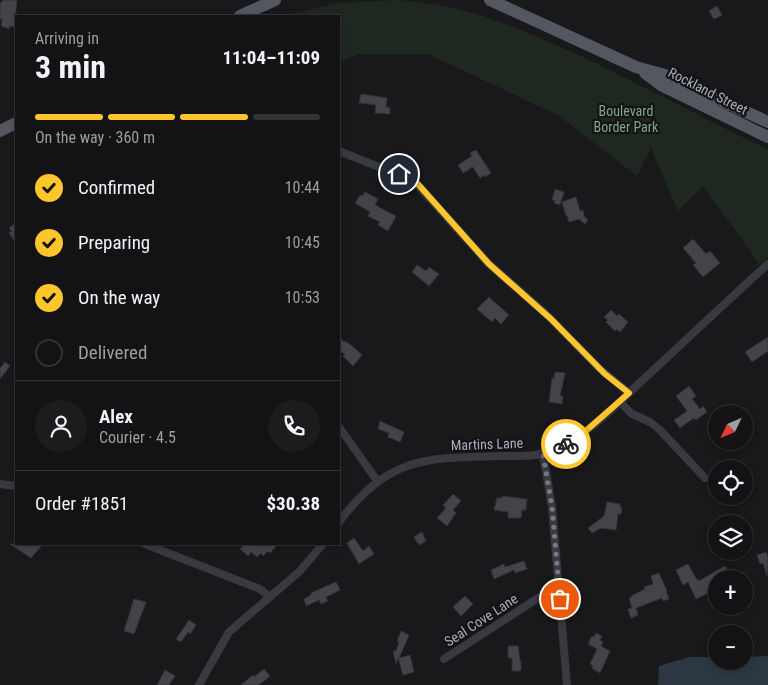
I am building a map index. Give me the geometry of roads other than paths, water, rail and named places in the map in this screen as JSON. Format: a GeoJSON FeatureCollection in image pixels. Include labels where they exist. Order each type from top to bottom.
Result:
{"type":"FeatureCollection","features":[{"type":"Feature","properties":{"kind":"main road"},"geometry":{"type":"LineString","coordinates":[[242,15],[275,0]]}},
{"type":"Feature","properties":{"kind":"main road","name":"Rockland Street"},"geometry":{"type":"LineString","coordinates":[[490,0],[636,67],[665,75],[768,122]]}},
{"type":"Feature","properties":{"kind":"main road","name":"Rockland Street"},"geometry":{"type":"LineString","coordinates":[[636,67],[661,84],[768,137]]}},
{"type":"Feature","properties":{"kind":"main road"},"geometry":{"type":"LineString","coordinates":[[0,131],[15,124]]}},
{"type":"Feature","properties":{"kind":"street"},"geometry":{"type":"LineString","coordinates":[[340,150],[414,181],[489,264],[551,319],[605,374],[629,393]]}},
{"type":"Feature","properties":{"kind":"street","name":"Martins Lane"},"geometry":{"type":"LineString","coordinates":[[340,521],[357,500],[378,482],[403,467],[432,459],[543,454],[573,440],[620,402],[768,264]]}},
{"type":"Feature","properties":{"kind":"street"},"geometry":{"type":"LineString","coordinates":[[620,402],[632,414],[650,422],[660,430],[705,478]]}},
{"type":"Feature","properties":{"kind":"street"},"geometry":{"type":"LineString","coordinates":[[340,428],[378,482]]}},
{"type":"Feature","properties":{"kind":"street"},"geometry":{"type":"LineString","coordinates":[[543,454],[552,507],[567,685]]}},
{"type":"Feature","properties":{"kind":"street"},"geometry":{"type":"LineString","coordinates":[[0,484],[15,486]]}},
{"type":"Feature","properties":{"kind":"street"},"geometry":{"type":"LineString","coordinates":[[148,545],[260,589],[270,597]]}},
{"type":"Feature","properties":{"kind":"street"},"geometry":{"type":"LineString","coordinates":[[199,685],[227,635],[239,622],[299,572],[322,545]]}},
{"type":"Feature","properties":{"kind":"street","name":"Seal Cove Lane"},"geometry":{"type":"LineString","coordinates":[[444,659],[538,598],[547,593],[559,591]]}},
{"type":"Feature","properties":{"kind":"park label","name":"Boulevard Border Park"},"geometry":{"type":"Point","coordinates":[626,120]}}]}
